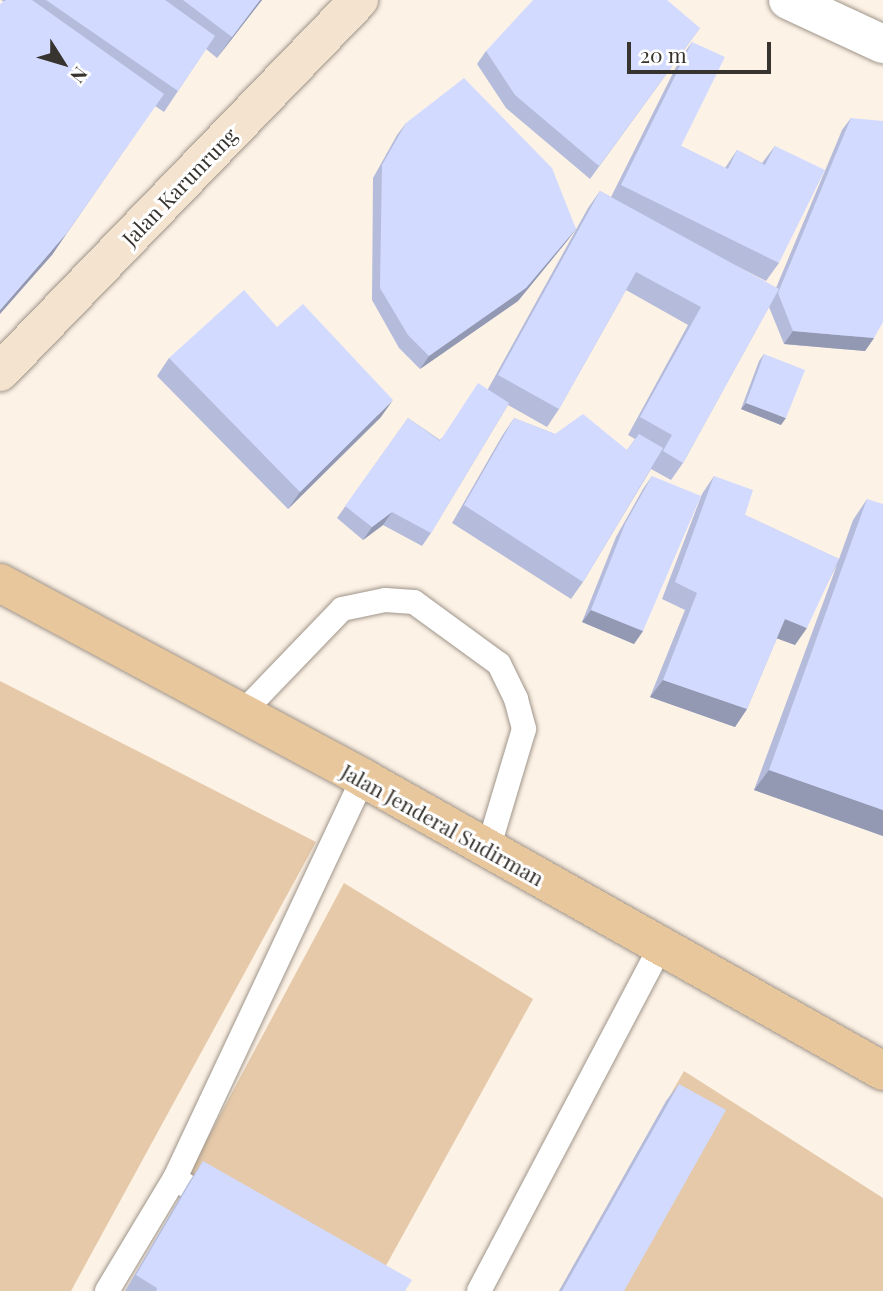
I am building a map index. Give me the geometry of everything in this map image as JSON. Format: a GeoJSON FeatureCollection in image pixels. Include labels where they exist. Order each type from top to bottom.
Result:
{"type":"FeatureCollection","features":[{"type":"Feature","properties":{"kind":"main road","name":"Jalan Karunrung"},"geometry":{"type":"LineString","coordinates":[[0,372],[359,0]]}},
{"type":"Feature","properties":{"kind":"main road","name":"Jalan Jenderal Sudirman"},"geometry":{"type":"LineString","coordinates":[[0,583],[363,778],[662,944],[883,1071]]}},
{"type":"Feature","properties":{"kind":"street"},"geometry":{"type":"LineString","coordinates":[[788,0],[883,44]]}},
{"type":"Feature","properties":{"kind":"lane"},"geometry":{"type":"LineString","coordinates":[[242,713],[342,608],[385,600],[414,602],[499,664],[519,709],[524,729],[488,849]]}},
{"type":"Feature","properties":{"kind":"lane"},"geometry":{"type":"LineString","coordinates":[[107,1291],[175,1178],[363,778]]}},
{"type":"Feature","properties":{"kind":"lane"},"geometry":{"type":"LineString","coordinates":[[479,1291],[662,944]]}},
{"type":"Feature","properties":{"kind":"lane"},"geometry":{"type":"LineString","coordinates":[[175,1178],[210,1200]]}},
{"type":"Feature","properties":{"kind":"shaded area"},"geometry":{"type":"Polygon","coordinates":[[[0,681],[316,842],[71,1291],[0,1291],[0,681]]]}},
{"type":"Feature","properties":{"kind":"shaded area"},"geometry":{"type":"Polygon","coordinates":[[[344,883],[533,999],[372,1291],[187,1177],[344,883]]]}},
{"type":"Feature","properties":{"kind":"shaded area"},"geometry":{"type":"Polygon","coordinates":[[[684,1071],[883,1198],[883,1291],[559,1291],[684,1071]]]}},
{"type":"Feature","properties":{"kind":"building"},"geometry":{"type":"Polygon","coordinates":[[[6,0],[32,0],[164,94],[66,234],[0,310],[0,4],[6,0]]]}},
{"type":"Feature","properties":{"kind":"building"},"geometry":{"type":"Polygon","coordinates":[[[46,0],[165,0],[215,36],[178,91],[46,0]]]}},
{"type":"Feature","properties":{"kind":"building"},"geometry":{"type":"Polygon","coordinates":[[[183,0],[260,0],[232,37],[183,0]]]}},
{"type":"Feature","properties":{"kind":"building"},"geometry":{"type":"Polygon","coordinates":[[[533,0],[667,0],[700,28],[599,166],[515,95],[486,51],[533,0]]]}},
{"type":"Feature","properties":{"kind":"building"},"geometry":{"type":"Polygon","coordinates":[[[692,42],[725,57],[681,146],[728,169],[737,150],[765,165],[775,146],[825,170],[779,263],[621,185],[692,42]]]}},
{"type":"Feature","properties":{"kind":"building"},"geometry":{"type":"Polygon","coordinates":[[[464,78],[552,168],[576,229],[526,288],[429,356],[408,335],[380,288],[382,165],[406,123],[464,78]]]}},
{"type":"Feature","properties":{"kind":"building"},"geometry":{"type":"Polygon","coordinates":[[[851,118],[883,121],[883,322],[874,338],[793,331],[778,293],[851,118]]]}},
{"type":"Feature","properties":{"kind":"building"},"geometry":{"type":"Polygon","coordinates":[[[600,191],[779,289],[683,463],[663,451],[672,435],[640,417],[701,307],[636,272],[559,409],[498,375],[600,191]]]}},
{"type":"Feature","properties":{"kind":"building"},"geometry":{"type":"Polygon","coordinates":[[[244,290],[277,327],[303,304],[393,400],[300,492],[169,358],[244,290]]]}},
{"type":"Feature","properties":{"kind":"building"},"geometry":{"type":"Polygon","coordinates":[[[764,354],[805,370],[786,418],[746,403],[764,354]]]}},
{"type":"Feature","properties":{"kind":"building"},"geometry":{"type":"Polygon","coordinates":[[[478,383],[509,403],[431,533],[392,512],[372,527],[345,506],[408,418],[440,441],[478,383]]]}},
{"type":"Feature","properties":{"kind":"building"},"geometry":{"type":"Polygon","coordinates":[[[583,414],[627,450],[639,434],[663,448],[583,582],[464,505],[514,418],[555,434],[583,414]]]}},
{"type":"Feature","properties":{"kind":"building"},"geometry":{"type":"Polygon","coordinates":[[[652,476],[701,496],[643,631],[591,610],[625,524],[652,476]]]}},
{"type":"Feature","properties":{"kind":"building"},"geometry":{"type":"Polygon","coordinates":[[[714,476],[753,490],[745,515],[839,559],[807,628],[785,619],[747,709],[663,680],[697,593],[675,582],[714,476]]]}},
{"type":"Feature","properties":{"kind":"building"},"geometry":{"type":"Polygon","coordinates":[[[867,499],[883,504],[883,810],[769,770],[867,499]]]}},
{"type":"Feature","properties":{"kind":"building"},"geometry":{"type":"Polygon","coordinates":[[[679,1084],[726,1110],[624,1291],[562,1291],[679,1084]]]}},
{"type":"Feature","properties":{"kind":"building"},"geometry":{"type":"Polygon","coordinates":[[[203,1161],[412,1280],[405,1291],[156,1291],[157,1288],[136,1275],[203,1161]]]}}]}
